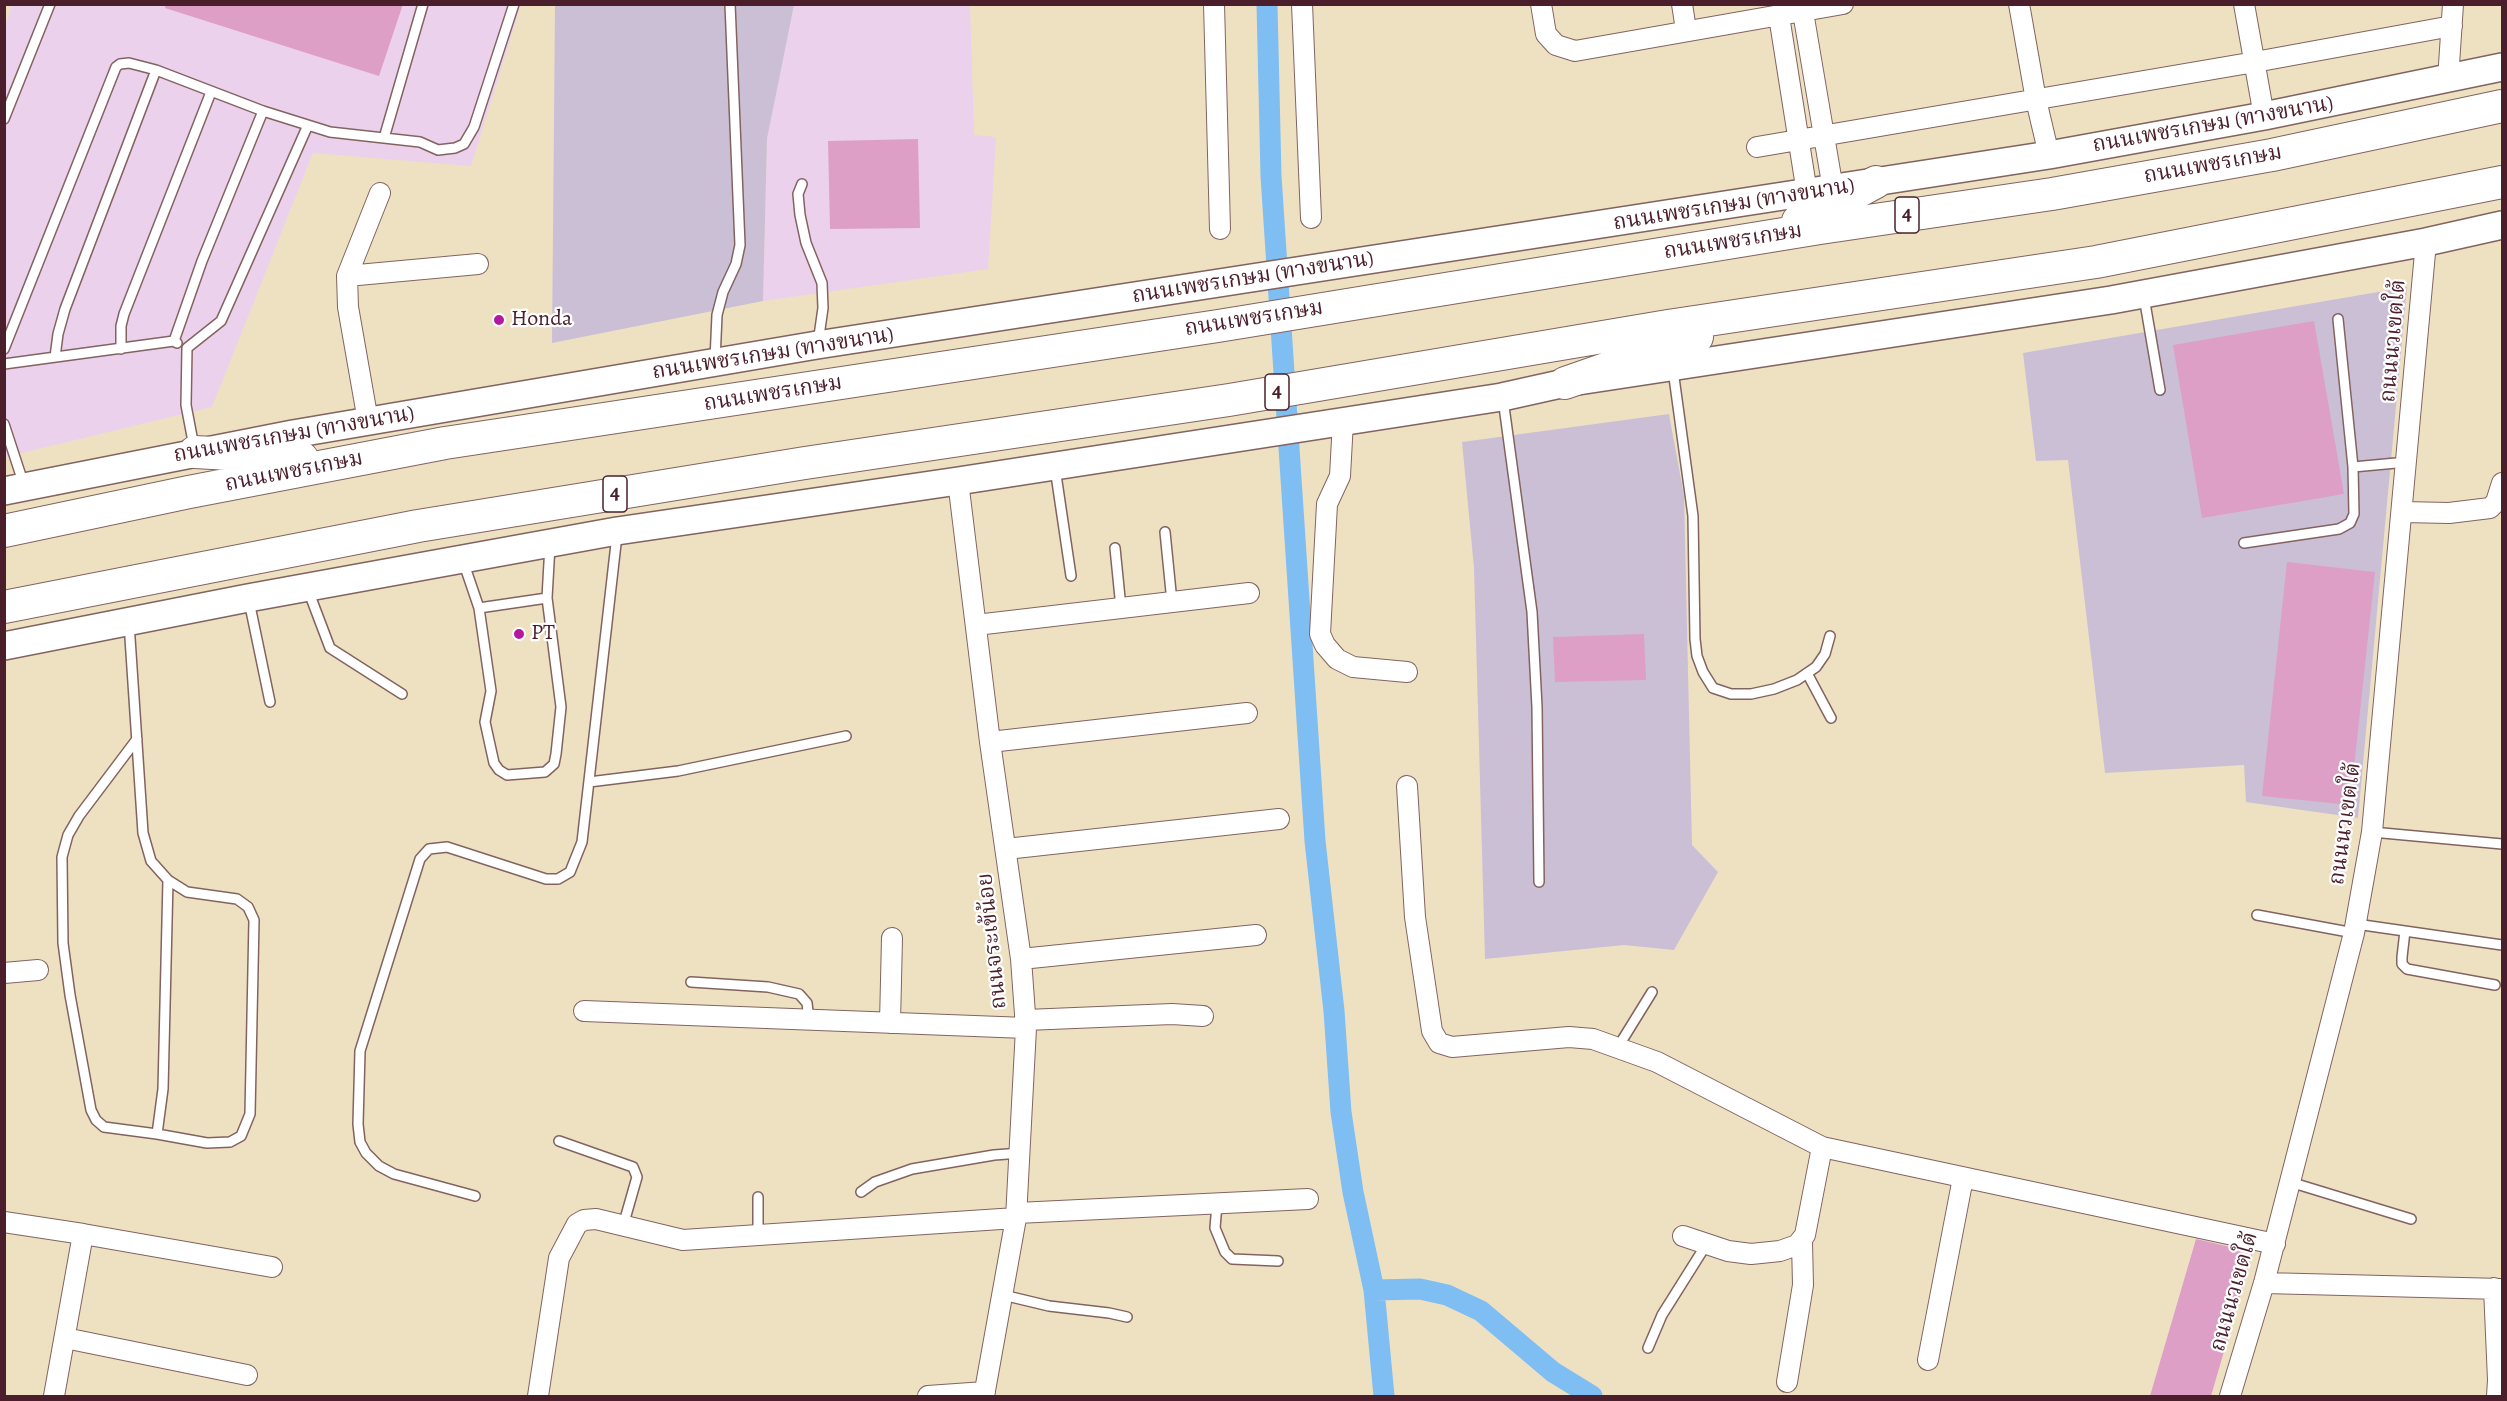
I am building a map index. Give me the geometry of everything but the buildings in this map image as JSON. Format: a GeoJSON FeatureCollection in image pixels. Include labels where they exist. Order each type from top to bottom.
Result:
{"type":"FeatureCollection","features":[{"type":"Feature","properties":{"kind":"highway","name":"ถนนเพชรเกษม"},"geometry":{"type":"LineString","coordinates":[[4,531],[189,492],[445,443],[1218,326],[1756,238],[2110,184],[2272,155],[2502,106]]}},
{"type":"Feature","properties":{"kind":"highway"},"geometry":{"type":"LineString","coordinates":[[1756,238],[1826,209],[1876,182]]}},
{"type":"Feature","properties":{"kind":"highway","name":"4"},"geometry":{"type":"LineString","coordinates":[[4,607],[418,526],[793,465],[1229,400],[1741,315],[2096,262],[2502,182]]}},
{"type":"Feature","properties":{"kind":"highway"},"geometry":{"type":"LineString","coordinates":[[1565,384],[1696,337],[1741,315]]}},
{"type":"Feature","properties":{"kind":"highway"},"geometry":{"type":"LineString","coordinates":[[195,452],[349,461]]}},
{"type":"Feature","properties":{"kind":"main road","name":"ถนนเพชรเกษม (ทางขนาน)"},"geometry":{"type":"LineString","coordinates":[[14,489],[195,452],[817,345],[2049,155],[2265,116],[2502,68]]}},
{"type":"Feature","properties":{"kind":"main road","name":"4"},"geometry":{"type":"LineString","coordinates":[[4,646],[248,598],[617,531],[1503,397],[1565,384],[2144,294],[2426,242],[2502,225]]}},
{"type":"Feature","properties":{"kind":"street"},"geometry":{"type":"LineString","coordinates":[[1214,4],[1220,229]]}},
{"type":"Feature","properties":{"kind":"street"},"geometry":{"type":"LineString","coordinates":[[1302,4],[1311,218]]}},
{"type":"Feature","properties":{"kind":"street"},"geometry":{"type":"LineString","coordinates":[[1541,4],[1546,34],[1556,45],[1575,51],[1831,6]]}},
{"type":"Feature","properties":{"kind":"street"},"geometry":{"type":"LineString","coordinates":[[1682,4],[1686,30]]}},
{"type":"Feature","properties":{"kind":"street"},"geometry":{"type":"LineString","coordinates":[[2019,4],[2036,100],[2049,155]]}},
{"type":"Feature","properties":{"kind":"street"},"geometry":{"type":"LineString","coordinates":[[2244,4],[2265,116]]}},
{"type":"Feature","properties":{"kind":"street"},"geometry":{"type":"LineString","coordinates":[[2448,80],[2453,4]]}},
{"type":"Feature","properties":{"kind":"street"},"geometry":{"type":"LineString","coordinates":[[1803,12],[1824,135],[1820,191]]}},
{"type":"Feature","properties":{"kind":"street"},"geometry":{"type":"LineString","coordinates":[[1779,16],[1799,140],[1820,191]]}},
{"type":"Feature","properties":{"kind":"street"},"geometry":{"type":"LineString","coordinates":[[1757,147],[2452,26]]}},
{"type":"Feature","properties":{"kind":"street"},"geometry":{"type":"LineString","coordinates":[[368,421],[348,307],[347,276],[380,193]]}},
{"type":"Feature","properties":{"kind":"street","name":"ถนนนวเขตใต้"},"geometry":{"type":"LineString","coordinates":[[2230,1396],[2265,1283],[2355,928],[2372,832],[2426,242]]}},
{"type":"Feature","properties":{"kind":"street"},"geometry":{"type":"LineString","coordinates":[[347,276],[478,264]]}},
{"type":"Feature","properties":{"kind":"street"},"geometry":{"type":"LineString","coordinates":[[1338,421],[1340,476],[1327,504],[1320,634],[1324,645],[1337,659],[1353,667],[1407,672]]}},
{"type":"Feature","properties":{"kind":"street","name":"ถนนจระเข้น้อย"},"geometry":{"type":"LineString","coordinates":[[958,481],[990,742],[1021,959],[1026,1024],[1016,1216],[985,1394]]}},
{"type":"Feature","properties":{"kind":"street"},"geometry":{"type":"LineString","coordinates":[[2403,512],[2449,513],[2490,508],[2496,502],[2502,483]]}},
{"type":"Feature","properties":{"kind":"street"},"geometry":{"type":"LineString","coordinates":[[976,625],[1249,593]]}},
{"type":"Feature","properties":{"kind":"street"},"geometry":{"type":"LineString","coordinates":[[990,742],[1247,713]]}},
{"type":"Feature","properties":{"kind":"street"},"geometry":{"type":"LineString","coordinates":[[1407,786],[1415,918],[1432,1031],[1439,1043],[1452,1047],[1569,1037],[1593,1039],[1657,1062],[1822,1147],[2275,1244]]}},
{"type":"Feature","properties":{"kind":"street"},"geometry":{"type":"LineString","coordinates":[[1006,849],[1279,819]]}},
{"type":"Feature","properties":{"kind":"street"},"geometry":{"type":"LineString","coordinates":[[1021,959],[1256,935]]}},
{"type":"Feature","properties":{"kind":"street"},"geometry":{"type":"LineString","coordinates":[[890,1023],[892,938]]}},
{"type":"Feature","properties":{"kind":"street"},"geometry":{"type":"LineString","coordinates":[[4,973],[38,970]]}},
{"type":"Feature","properties":{"kind":"street"},"geometry":{"type":"LineString","coordinates":[[584,1011],[890,1023],[1026,1024],[1172,1014],[1203,1016]]}},
{"type":"Feature","properties":{"kind":"street"},"geometry":{"type":"LineString","coordinates":[[1787,1382],[1803,1285],[1802,1242],[1822,1147]]}},
{"type":"Feature","properties":{"kind":"street"},"geometry":{"type":"LineString","coordinates":[[1928,1360],[1962,1178]]}},
{"type":"Feature","properties":{"kind":"street"},"geometry":{"type":"LineString","coordinates":[[538,1396],[559,1258],[577,1224],[584,1220],[596,1219],[683,1240],[1016,1216],[1308,1199]]}},
{"type":"Feature","properties":{"kind":"street"},"geometry":{"type":"LineString","coordinates":[[4,1222],[272,1267]]}},
{"type":"Feature","properties":{"kind":"street"},"geometry":{"type":"LineString","coordinates":[[54,1396],[83,1234]]}},
{"type":"Feature","properties":{"kind":"street"},"geometry":{"type":"LineString","coordinates":[[1683,1236],[1706,1245],[1752,1254],[1780,1251],[1802,1242]]}},
{"type":"Feature","properties":{"kind":"street"},"geometry":{"type":"LineString","coordinates":[[2265,1283],[2498,1288],[2497,1396]]}},
{"type":"Feature","properties":{"kind":"street"},"geometry":{"type":"LineString","coordinates":[[64,1338],[248,1376]]}},
{"type":"Feature","properties":{"kind":"street"},"geometry":{"type":"LineString","coordinates":[[928,1396],[985,1394]]}},
{"type":"Feature","properties":{"kind":"lane"},"geometry":{"type":"LineString","coordinates":[[4,120],[50,4]]}},
{"type":"Feature","properties":{"kind":"lane"},"geometry":{"type":"LineString","coordinates":[[384,138],[423,4]]}},
{"type":"Feature","properties":{"kind":"lane"},"geometry":{"type":"LineString","coordinates":[[4,349],[116,68],[120,64],[129,63],[156,70],[263,111],[330,132],[420,142],[438,150],[455,148],[464,144],[474,127],[514,4]]}},
{"type":"Feature","properties":{"kind":"lane"},"geometry":{"type":"LineString","coordinates":[[715,362],[717,315],[723,292],[736,264],[740,245],[730,4]]}},
{"type":"Feature","properties":{"kind":"lane"},"geometry":{"type":"LineString","coordinates":[[55,357],[65,309],[156,70]]}},
{"type":"Feature","properties":{"kind":"lane"},"geometry":{"type":"LineString","coordinates":[[122,349],[124,314],[211,92]]}},
{"type":"Feature","properties":{"kind":"lane"},"geometry":{"type":"LineString","coordinates":[[174,341],[198,271],[263,111]]}},
{"type":"Feature","properties":{"kind":"lane"},"geometry":{"type":"LineString","coordinates":[[187,348],[221,321],[308,125]]}},
{"type":"Feature","properties":{"kind":"lane"},"geometry":{"type":"LineString","coordinates":[[802,184],[798,194],[800,215],[806,243],[822,283],[823,308],[817,345]]}},
{"type":"Feature","properties":{"kind":"lane"},"geometry":{"type":"LineString","coordinates":[[2144,294],[2160,390]]}},
{"type":"Feature","properties":{"kind":"lane"},"geometry":{"type":"LineString","coordinates":[[2244,543],[2339,529],[2350,523],[2354,514],[2354,467],[2338,319]]}},
{"type":"Feature","properties":{"kind":"lane"},"geometry":{"type":"LineString","coordinates":[[4,364],[174,341],[187,348]]}},
{"type":"Feature","properties":{"kind":"lane"},"geometry":{"type":"LineString","coordinates":[[187,348],[186,405],[195,452]]}},
{"type":"Feature","properties":{"kind":"lane"},"geometry":{"type":"LineString","coordinates":[[1673,367],[1693,516],[1695,639],[1697,656],[1703,672],[1713,688],[1731,694],[1752,694],[1797,680],[1808,673],[1816,667],[1825,654],[1830,636]]}},
{"type":"Feature","properties":{"kind":"lane"},"geometry":{"type":"LineString","coordinates":[[1503,397],[1532,612],[1537,707],[1539,882]]}},
{"type":"Feature","properties":{"kind":"lane"},"geometry":{"type":"LineString","coordinates":[[4,424],[14,489]]}},
{"type":"Feature","properties":{"kind":"lane"},"geometry":{"type":"LineString","coordinates":[[2354,467],[2407,462]]}},
{"type":"Feature","properties":{"kind":"lane"},"geometry":{"type":"LineString","coordinates":[[1055,466],[1071,576]]}},
{"type":"Feature","properties":{"kind":"lane"},"geometry":{"type":"LineString","coordinates":[[475,1196],[394,1174],[379,1166],[366,1153],[360,1142],[358,1124],[360,1051],[420,859],[429,849],[447,847],[546,879],[558,879],[570,872],[582,842],[617,531]]}},
{"type":"Feature","properties":{"kind":"lane"},"geometry":{"type":"LineString","coordinates":[[1165,532],[1172,602]]}},
{"type":"Feature","properties":{"kind":"lane"},"geometry":{"type":"LineString","coordinates":[[462,558],[479,608],[491,692],[485,722],[494,763],[499,770],[507,774],[545,772],[554,764],[561,707],[547,598],[550,543]]}},
{"type":"Feature","properties":{"kind":"lane"},"geometry":{"type":"LineString","coordinates":[[1115,548],[1121,608]]}},
{"type":"Feature","properties":{"kind":"lane"},"geometry":{"type":"LineString","coordinates":[[307,587],[330,648],[402,694]]}},
{"type":"Feature","properties":{"kind":"lane"},"geometry":{"type":"LineString","coordinates":[[248,598],[270,702]]}},
{"type":"Feature","properties":{"kind":"lane"},"geometry":{"type":"LineString","coordinates":[[479,608],[547,598]]}},
{"type":"Feature","properties":{"kind":"lane"},"geometry":{"type":"LineString","coordinates":[[128,621],[143,833],[151,861],[168,880],[187,892],[237,899],[248,907],[254,921],[250,1114],[241,1136],[230,1142],[207,1143],[104,1127],[96,1120],[91,1110],[63,943],[62,857],[68,835],[79,816],[136,739]]}},
{"type":"Feature","properties":{"kind":"lane"},"geometry":{"type":"LineString","coordinates":[[1808,673],[1831,718]]}},
{"type":"Feature","properties":{"kind":"lane"},"geometry":{"type":"LineString","coordinates":[[589,782],[678,771],[846,736]]}},
{"type":"Feature","properties":{"kind":"lane"},"geometry":{"type":"LineString","coordinates":[[2372,832],[2502,844]]}},
{"type":"Feature","properties":{"kind":"lane"},"geometry":{"type":"LineString","coordinates":[[158,1134],[163,1089],[168,880]]}},
{"type":"Feature","properties":{"kind":"lane"},"geometry":{"type":"LineString","coordinates":[[2257,915],[2355,928],[2405,931],[2502,945]]}},
{"type":"Feature","properties":{"kind":"lane"},"geometry":{"type":"LineString","coordinates":[[2405,931],[2402,964],[2407,969],[2495,985]]}},
{"type":"Feature","properties":{"kind":"lane"},"geometry":{"type":"LineString","coordinates":[[691,982],[768,987],[799,994],[807,1003],[809,1020]]}},
{"type":"Feature","properties":{"kind":"lane"},"geometry":{"type":"LineString","coordinates":[[1618,1047],[1652,992]]}},
{"type":"Feature","properties":{"kind":"lane"},"geometry":{"type":"LineString","coordinates":[[559,1142],[633,1167],[638,1177],[623,1226]]}},
{"type":"Feature","properties":{"kind":"lane"},"geometry":{"type":"LineString","coordinates":[[861,1192],[875,1182],[912,1169],[994,1155],[1021,1153]]}},
{"type":"Feature","properties":{"kind":"lane"},"geometry":{"type":"LineString","coordinates":[[2290,1182],[2411,1219]]}},
{"type":"Feature","properties":{"kind":"lane"},"geometry":{"type":"LineString","coordinates":[[758,1197],[758,1236]]}},
{"type":"Feature","properties":{"kind":"lane"},"geometry":{"type":"LineString","coordinates":[[1217,1204],[1215,1228],[1225,1252],[1232,1259],[1278,1261]]}},
{"type":"Feature","properties":{"kind":"lane"},"geometry":{"type":"LineString","coordinates":[[1648,1348],[1662,1315],[1706,1245]]}},
{"type":"Feature","properties":{"kind":"lane"},"geometry":{"type":"LineString","coordinates":[[1003,1295],[1049,1306],[1109,1312],[1127,1317]]}},
{"type":"Feature","properties":{"kind":"shaded area"},"geometry":{"type":"Polygon","coordinates":[[[12,5],[521,5],[471,166],[313,153],[212,407],[5,457],[4,29],[12,5]]]}},
{"type":"Feature","properties":{"kind":"shaded area"},"geometry":{"type":"Polygon","coordinates":[[[555,5],[794,5],[767,139],[763,301],[552,343],[555,5]]]}},
{"type":"Feature","properties":{"kind":"shaded area"},"geometry":{"type":"Polygon","coordinates":[[[794,5],[970,5],[974,135],[996,137],[988,269],[763,301],[767,139],[794,5]]]}},
{"type":"Feature","properties":{"kind":"shaded area"},"geometry":{"type":"Polygon","coordinates":[[[2407,287],[2358,818],[2246,802],[2244,765],[2105,773],[2068,460],[2036,461],[2023,353],[2407,287]]]}},
{"type":"Feature","properties":{"kind":"shaded area"},"geometry":{"type":"Polygon","coordinates":[[[1669,414],[1684,496],[1692,845],[1718,872],[1674,950],[1624,945],[1485,959],[1474,568],[1462,442],[1669,414]]]}},
{"type":"Feature","properties":{"kind":"waterway"},"geometry":{"type":"LineString","coordinates":[[1267,4],[1271,176],[1315,841],[1334,1011],[1341,1112],[1353,1192],[1374,1290],[1384,1396]]}},
{"type":"Feature","properties":{"kind":"waterway"},"geometry":{"type":"LineString","coordinates":[[1374,1290],[1420,1289],[1447,1295],[1481,1311],[1553,1372],[1592,1396]]}},
{"type":"Feature","properties":{"kind":"place","name":"Honda"},"geometry":{"type":"Point","coordinates":[499,320]}},
{"type":"Feature","properties":{"kind":"place","name":"PT"},"geometry":{"type":"Point","coordinates":[519,634]}}]}
